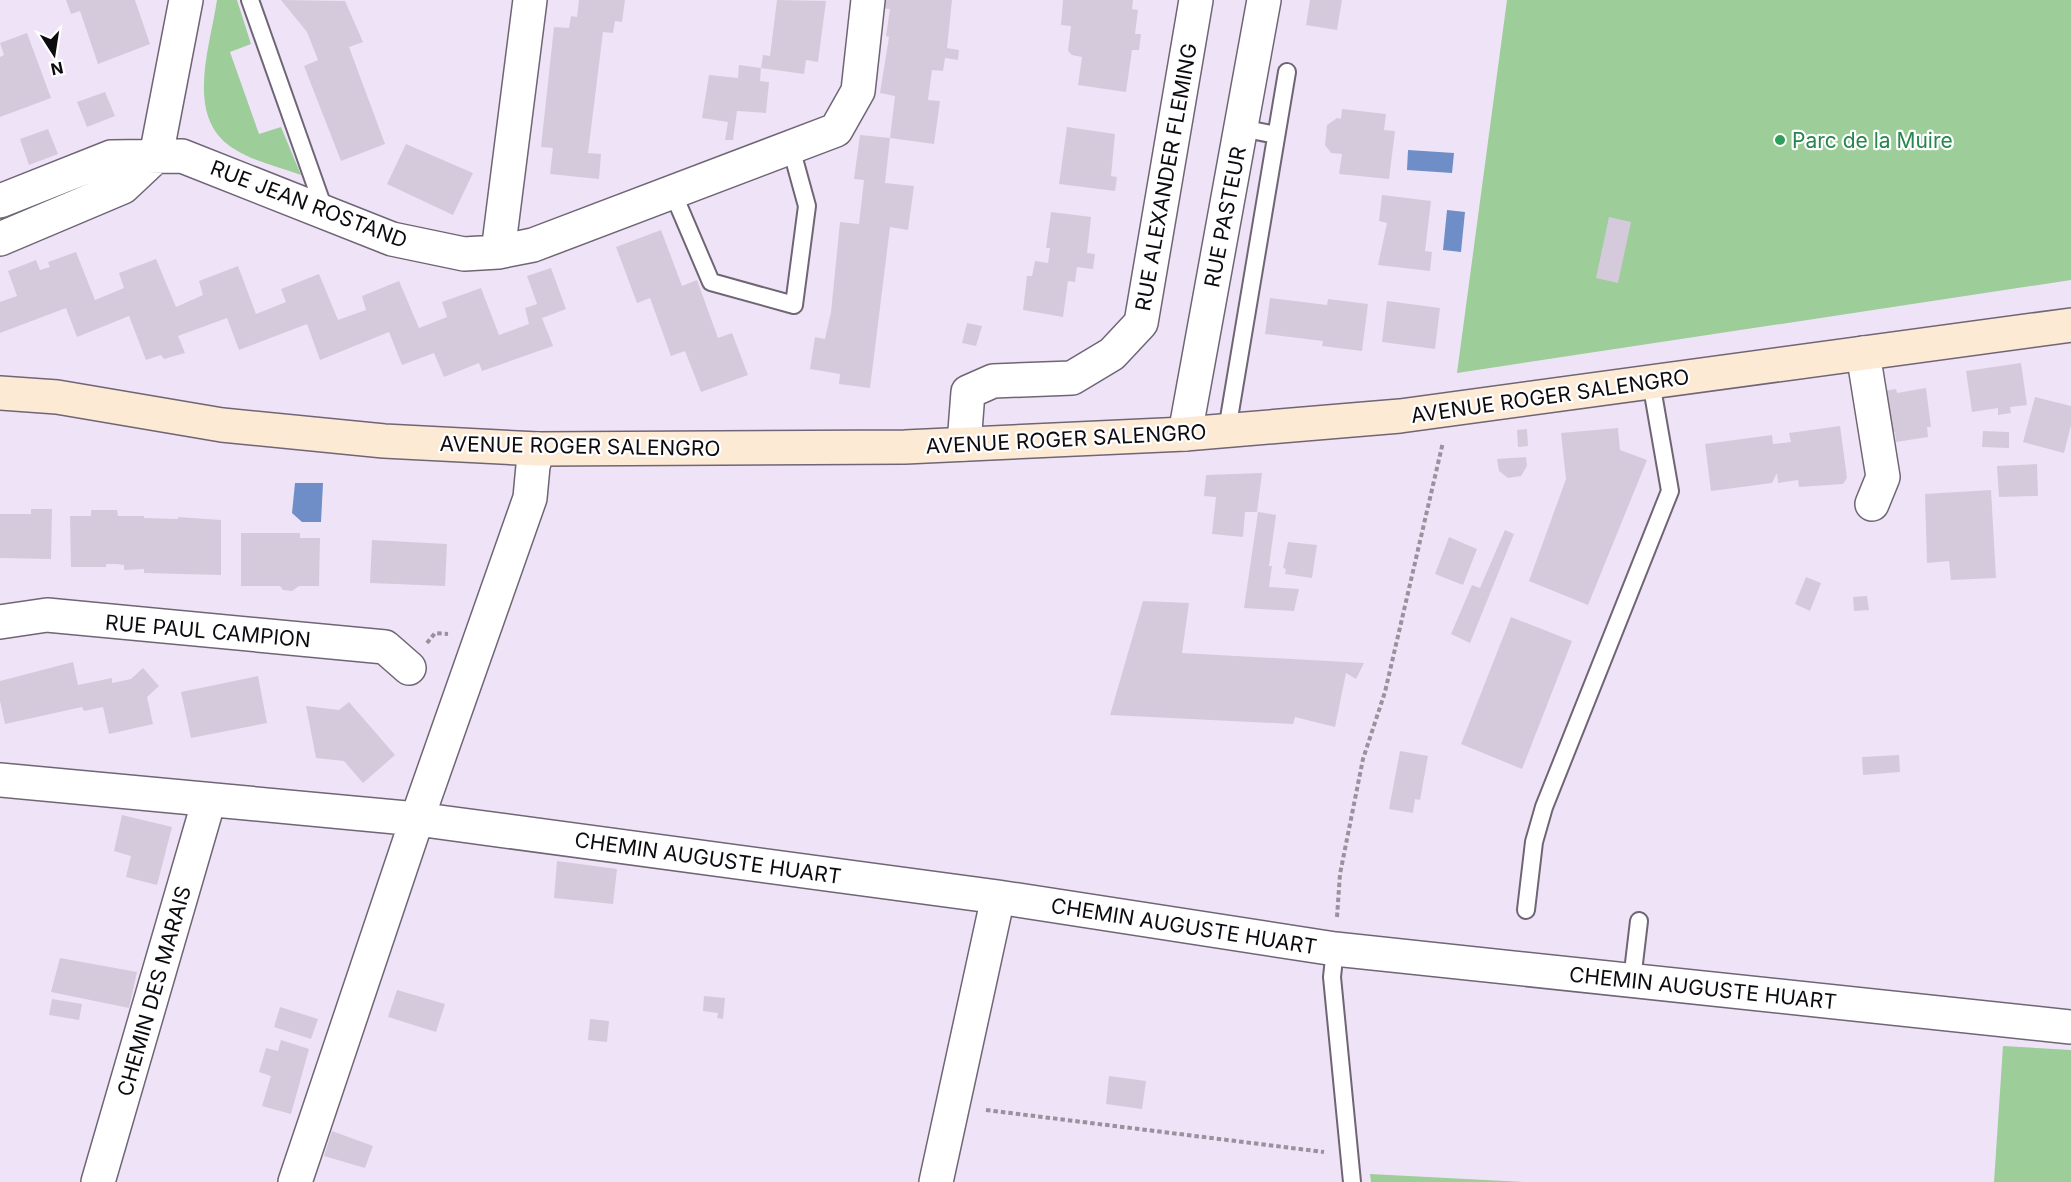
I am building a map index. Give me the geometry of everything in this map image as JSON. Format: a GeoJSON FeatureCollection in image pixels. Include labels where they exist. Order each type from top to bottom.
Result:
{"type":"FeatureCollection","features":[{"type":"Feature","properties":{"kind":"street"},"geometry":{"type":"LineString","coordinates":[[0,239],[123,188],[156,156],[186,0]]}},
{"type":"Feature","properties":{"kind":"street"},"geometry":{"type":"LineString","coordinates":[[498,252],[530,0]]}},
{"type":"Feature","properties":{"kind":"street","name":"RUE JEAN ROSTAND"},"geometry":{"type":"LineString","coordinates":[[0,201],[111,157],[182,156],[392,239],[464,254],[498,252],[533,245],[836,130],[858,91],[868,0]]}},
{"type":"Feature","properties":{"kind":"street","name":"RUE ALEXANDER FLEMING"},"geometry":{"type":"LineString","coordinates":[[964,444],[968,392],[993,381],[1072,378],[1112,354],[1141,323],[1196,0]]}},
{"type":"Feature","properties":{"kind":"street","name":"RUE PASTEUR"},"geometry":{"type":"LineString","coordinates":[[1185,434],[1264,0]]}},
{"type":"Feature","properties":{"kind":"street","name":"AVENUE ROGER SALENGRO"},"geometry":{"type":"LineString","coordinates":[[0,393],[57,397],[222,425],[384,441],[538,449],[905,447],[1185,434],[1400,416],[2071,325]]}},
{"type":"Feature","properties":{"kind":"street"},"geometry":{"type":"LineString","coordinates":[[1863,353],[1883,477],[1872,504]]}},
{"type":"Feature","properties":{"kind":"street","name":"AVENUE ROGER SALENGRO"},"geometry":{"type":"LineString","coordinates":[[0,379],[57,397]]}},
{"type":"Feature","properties":{"kind":"street"},"geometry":{"type":"LineString","coordinates":[[294,1182],[417,819],[530,498],[533,466],[538,449]]}},
{"type":"Feature","properties":{"kind":"street","name":"RUE PAUL CAMPION"},"geometry":{"type":"LineString","coordinates":[[0,622],[47,615],[385,647],[409,668]]}},
{"type":"Feature","properties":{"kind":"street"},"geometry":{"type":"LineString","coordinates":[[0,780],[417,819]]}},
{"type":"Feature","properties":{"kind":"street","name":"CHEMIN DES MARAIS"},"geometry":{"type":"LineString","coordinates":[[98,1182],[209,800]]}},
{"type":"Feature","properties":{"kind":"street","name":"CHEMIN AUGUSTE HUART"},"geometry":{"type":"LineString","coordinates":[[417,819],[998,897],[1335,949],[2071,1027]]}},
{"type":"Feature","properties":{"kind":"street"},"geometry":{"type":"LineString","coordinates":[[936,1182],[998,897]]}},
{"type":"Feature","properties":{"kind":"lane"},"geometry":{"type":"LineString","coordinates":[[250,0],[326,213]]}},
{"type":"Feature","properties":{"kind":"lane","name":"RUE PASTEUR"},"geometry":{"type":"LineString","coordinates":[[1227,430],[1287,72]]}},
{"type":"Feature","properties":{"kind":"lane"},"geometry":{"type":"LineString","coordinates":[[1241,128],[1276,135]]}},
{"type":"Feature","properties":{"kind":"lane"},"geometry":{"type":"LineString","coordinates":[[673,193],[711,282],[794,305],[807,206],[791,148]]}},
{"type":"Feature","properties":{"kind":"lane"},"geometry":{"type":"LineString","coordinates":[[1526,910],[1534,842],[1544,807],[1670,491],[1651,382]]}},
{"type":"Feature","properties":{"kind":"lane"},"geometry":{"type":"LineString","coordinates":[[1632,980],[1639,921]]}},
{"type":"Feature","properties":{"kind":"lane","name":"CHEMIN AUGUSTE HUART"},"geometry":{"type":"LineString","coordinates":[[1335,949],[1332,977],[1352,1182]]}},
{"type":"Feature","properties":{"kind":"path"},"geometry":{"type":"LineString","coordinates":[[1335,949],[1340,874],[1363,759],[1385,692],[1451,409]]}},
{"type":"Feature","properties":{"kind":"path"},"geometry":{"type":"LineString","coordinates":[[409,668],[435,633],[481,637]]}},
{"type":"Feature","properties":{"kind":"path"},"geometry":{"type":"LineString","coordinates":[[952,1106],[1348,1155]]}},
{"type":"Feature","properties":{"kind":"green space"},"geometry":{"type":"Polygon","coordinates":[[[217,0],[237,0],[251,44],[230,52],[259,134],[281,127],[301,175],[259,161],[236,150],[220,137],[210,121],[205,102],[204,82],[217,0]]]}},
{"type":"Feature","properties":{"kind":"green space","name":"Parc de la Muire"},"geometry":{"type":"Polygon","coordinates":[[[1507,0],[2071,0],[2071,280],[1457,373],[1507,0]]]}},
{"type":"Feature","properties":{"kind":"green space"},"geometry":{"type":"Polygon","coordinates":[[[2003,1046],[2071,1050],[2071,1182],[1994,1182],[2003,1046]]]}},
{"type":"Feature","properties":{"kind":"green space"},"geometry":{"type":"Polygon","coordinates":[[[1370,1174],[1524,1182],[1371,1182],[1370,1174]]]}},
{"type":"Feature","properties":{"kind":"water"},"geometry":{"type":"Polygon","coordinates":[[[1408,150],[1454,153],[1452,173],[1407,170],[1408,150]]]}},
{"type":"Feature","properties":{"kind":"water"},"geometry":{"type":"Polygon","coordinates":[[[1447,210],[1465,212],[1461,252],[1443,250],[1447,210]]]}},
{"type":"Feature","properties":{"kind":"water"},"geometry":{"type":"Polygon","coordinates":[[[295,483],[323,483],[321,522],[302,522],[292,513],[295,483]]]}},
{"type":"Feature","properties":{"kind":"building"},"geometry":{"type":"Polygon","coordinates":[[[66,0],[135,0],[150,44],[98,64],[80,11],[71,14],[66,0]]]}},
{"type":"Feature","properties":{"kind":"building"},"geometry":{"type":"Polygon","coordinates":[[[281,0],[345,1],[363,42],[349,47],[385,144],[341,161],[304,66],[318,60],[307,32],[281,0]]]}},
{"type":"Feature","properties":{"kind":"building"},"geometry":{"type":"Polygon","coordinates":[[[579,0],[625,0],[622,22],[615,21],[613,33],[603,32],[588,153],[601,154],[599,179],[550,174],[553,148],[541,147],[554,27],[569,28],[571,16],[577,17],[579,0]]]}},
{"type":"Feature","properties":{"kind":"building"},"geometry":{"type":"Polygon","coordinates":[[[777,0],[826,1],[818,62],[806,60],[804,74],[761,68],[763,55],[770,56],[777,0]]]}},
{"type":"Feature","properties":{"kind":"building"},"geometry":{"type":"Polygon","coordinates":[[[881,0],[952,0],[947,48],[959,50],[958,60],[945,58],[943,71],[932,70],[928,100],[940,101],[934,144],[890,138],[895,96],[880,93],[889,37],[886,36],[890,9],[880,8],[881,0]]]}},
{"type":"Feature","properties":{"kind":"building"},"geometry":{"type":"Polygon","coordinates":[[[1063,0],[1133,0],[1132,9],[1138,10],[1135,34],[1141,34],[1139,50],[1132,50],[1126,92],[1078,85],[1082,57],[1072,55],[1068,51],[1071,26],[1061,25],[1063,0]]]}},
{"type":"Feature","properties":{"kind":"building"},"geometry":{"type":"Polygon","coordinates":[[[1310,0],[1342,0],[1337,30],[1306,25],[1310,0]]]}},
{"type":"Feature","properties":{"kind":"building"},"geometry":{"type":"Polygon","coordinates":[[[27,33],[51,98],[0,117],[0,57],[4,55],[0,43],[27,33]]]}},
{"type":"Feature","properties":{"kind":"building"},"geometry":{"type":"Polygon","coordinates":[[[739,65],[761,68],[760,81],[769,82],[766,113],[737,111],[733,140],[725,140],[728,122],[702,118],[709,75],[738,78],[739,65]]]}},
{"type":"Feature","properties":{"kind":"building"},"geometry":{"type":"Polygon","coordinates":[[[105,92],[115,116],[87,127],[77,102],[105,92]]]}},
{"type":"Feature","properties":{"kind":"building"},"geometry":{"type":"Polygon","coordinates":[[[1342,109],[1386,114],[1384,130],[1395,131],[1389,179],[1339,174],[1342,154],[1331,153],[1325,145],[1327,125],[1337,118],[1341,119],[1342,109]]]}},
{"type":"Feature","properties":{"kind":"building"},"geometry":{"type":"Polygon","coordinates":[[[1067,127],[1115,134],[1111,176],[1117,177],[1115,191],[1059,184],[1067,127]]]}},
{"type":"Feature","properties":{"kind":"building"},"geometry":{"type":"Polygon","coordinates":[[[48,129],[58,154],[29,165],[20,139],[48,129]]]}},
{"type":"Feature","properties":{"kind":"building"},"geometry":{"type":"Polygon","coordinates":[[[860,135],[890,138],[885,183],[914,186],[908,230],[890,227],[870,388],[839,384],[840,374],[810,369],[815,337],[825,339],[831,312],[840,222],[859,224],[864,180],[854,179],[860,135]]]}},
{"type":"Feature","properties":{"kind":"building"},"geometry":{"type":"Polygon","coordinates":[[[406,144],[473,173],[453,215],[387,184],[406,144]]]}},
{"type":"Feature","properties":{"kind":"building"},"geometry":{"type":"Polygon","coordinates":[[[1382,195],[1431,201],[1425,251],[1432,252],[1430,271],[1378,265],[1387,223],[1379,221],[1382,195]]]}},
{"type":"Feature","properties":{"kind":"building"},"geometry":{"type":"Polygon","coordinates":[[[1051,212],[1091,217],[1087,253],[1095,254],[1093,269],[1077,267],[1075,282],[1068,281],[1063,317],[1023,310],[1027,276],[1032,276],[1035,261],[1048,263],[1050,248],[1046,248],[1051,212]]]}},
{"type":"Feature","properties":{"kind":"building"},"geometry":{"type":"Polygon","coordinates":[[[1609,217],[1631,222],[1618,283],[1596,278],[1609,217]]]}},
{"type":"Feature","properties":{"kind":"building"},"geometry":{"type":"Polygon","coordinates":[[[661,230],[682,286],[697,280],[718,338],[732,333],[748,375],[701,392],[685,351],[671,356],[650,298],[637,303],[616,247],[661,230]]]}},
{"type":"Feature","properties":{"kind":"building"},"geometry":{"type":"Polygon","coordinates":[[[76,252],[95,300],[124,288],[119,273],[156,259],[176,307],[203,295],[199,281],[238,266],[256,314],[286,302],[281,289],[319,274],[338,320],[366,310],[362,296],[399,281],[419,328],[447,317],[442,302],[481,288],[499,335],[529,324],[525,308],[537,304],[527,276],[551,268],[566,309],[542,318],[553,346],[482,371],[479,363],[444,377],[434,353],[402,365],[389,332],[320,360],[307,324],[239,350],[227,318],[178,336],[185,353],[164,359],[161,355],[146,360],[129,316],[77,337],[66,308],[0,333],[0,302],[17,296],[8,271],[36,260],[40,270],[50,267],[48,262],[76,252]]]}},
{"type":"Feature","properties":{"kind":"building"},"geometry":{"type":"Polygon","coordinates":[[[1270,298],[1327,305],[1328,299],[1368,304],[1362,351],[1322,346],[1323,341],[1265,334],[1270,298]]]}},
{"type":"Feature","properties":{"kind":"building"},"geometry":{"type":"Polygon","coordinates":[[[1387,301],[1440,308],[1435,349],[1382,342],[1387,301]]]}},
{"type":"Feature","properties":{"kind":"building"},"geometry":{"type":"Polygon","coordinates":[[[967,323],[982,326],[976,346],[962,343],[967,323]]]}},
{"type":"Feature","properties":{"kind":"building"},"geometry":{"type":"Polygon","coordinates":[[[2021,363],[2027,405],[2010,407],[2011,413],[1998,415],[1998,408],[1972,412],[1966,371],[2021,363]]]}},
{"type":"Feature","properties":{"kind":"building"},"geometry":{"type":"Polygon","coordinates":[[[1926,388],[1931,427],[1927,427],[1928,437],[1896,442],[1895,432],[1883,434],[1877,392],[1896,389],[1897,393],[1926,388]]]}},
{"type":"Feature","properties":{"kind":"building"},"geometry":{"type":"Polygon","coordinates":[[[2035,397],[2071,406],[2071,425],[2064,453],[2023,442],[2035,397]]]}},
{"type":"Feature","properties":{"kind":"building"},"geometry":{"type":"Polygon","coordinates":[[[1840,426],[1847,478],[1843,484],[1799,487],[1798,480],[1778,483],[1777,473],[1772,483],[1711,491],[1705,444],[1772,435],[1773,444],[1791,442],[1789,433],[1840,426]]]}},
{"type":"Feature","properties":{"kind":"building"},"geometry":{"type":"Polygon","coordinates":[[[1618,428],[1620,450],[1647,460],[1588,605],[1529,581],[1566,479],[1561,433],[1618,428]]]}},
{"type":"Feature","properties":{"kind":"building"},"geometry":{"type":"Polygon","coordinates":[[[1527,429],[1528,446],[1518,447],[1517,430],[1527,429]]]}},
{"type":"Feature","properties":{"kind":"building"},"geometry":{"type":"Polygon","coordinates":[[[1983,431],[2009,432],[2009,448],[1982,447],[1983,431]]]}},
{"type":"Feature","properties":{"kind":"building"},"geometry":{"type":"Polygon","coordinates":[[[1526,457],[1527,466],[1521,476],[1508,478],[1499,471],[1497,459],[1526,457]]]}},
{"type":"Feature","properties":{"kind":"building"},"geometry":{"type":"Polygon","coordinates":[[[2037,464],[2038,496],[1999,497],[1997,466],[2037,464]]]}},
{"type":"Feature","properties":{"kind":"building"},"geometry":{"type":"Polygon","coordinates":[[[1262,473],[1257,512],[1245,512],[1243,537],[1212,534],[1216,497],[1204,496],[1206,475],[1262,473]]]}},
{"type":"Feature","properties":{"kind":"building"},"geometry":{"type":"Polygon","coordinates":[[[1991,490],[1996,578],[1951,580],[1949,561],[1927,563],[1925,494],[1991,490]]]}},
{"type":"Feature","properties":{"kind":"building"},"geometry":{"type":"Polygon","coordinates":[[[31,509],[52,509],[51,559],[0,558],[0,514],[31,514],[31,509]]]}},
{"type":"Feature","properties":{"kind":"building"},"geometry":{"type":"Polygon","coordinates":[[[91,510],[117,510],[118,516],[144,516],[144,518],[178,519],[178,517],[221,520],[221,575],[144,573],[144,569],[124,570],[124,565],[116,564],[106,564],[106,567],[71,567],[70,516],[91,516],[91,510]]]}},
{"type":"Feature","properties":{"kind":"building"},"geometry":{"type":"Polygon","coordinates":[[[1258,512],[1276,515],[1269,566],[1272,566],[1269,587],[1299,589],[1294,611],[1244,608],[1258,512]]]}},
{"type":"Feature","properties":{"kind":"building"},"geometry":{"type":"Polygon","coordinates":[[[1505,530],[1514,534],[1470,643],[1451,634],[1472,585],[1480,588],[1505,530]]]}},
{"type":"Feature","properties":{"kind":"building"},"geometry":{"type":"Polygon","coordinates":[[[241,533],[300,533],[300,538],[320,538],[319,586],[299,586],[292,591],[283,590],[280,586],[241,586],[241,533]]]}},
{"type":"Feature","properties":{"kind":"building"},"geometry":{"type":"Polygon","coordinates":[[[1449,537],[1477,549],[1463,585],[1435,574],[1449,537]]]}},
{"type":"Feature","properties":{"kind":"building"},"geometry":{"type":"Polygon","coordinates":[[[372,540],[447,544],[445,586],[370,583],[372,540]]]}},
{"type":"Feature","properties":{"kind":"building"},"geometry":{"type":"Polygon","coordinates":[[[1288,542],[1317,545],[1312,578],[1285,574],[1286,569],[1283,568],[1288,542]]]}},
{"type":"Feature","properties":{"kind":"building"},"geometry":{"type":"Polygon","coordinates":[[[1806,577],[1821,583],[1810,611],[1795,604],[1806,577]]]}},
{"type":"Feature","properties":{"kind":"building"},"geometry":{"type":"Polygon","coordinates":[[[1867,596],[1869,610],[1854,611],[1853,597],[1867,596]]]}},
{"type":"Feature","properties":{"kind":"building"},"geometry":{"type":"Polygon","coordinates":[[[1143,601],[1189,603],[1182,653],[1364,663],[1356,679],[1346,673],[1335,727],[1295,717],[1293,724],[1110,715],[1143,601]]]}},
{"type":"Feature","properties":{"kind":"building"},"geometry":{"type":"Polygon","coordinates":[[[1511,617],[1572,641],[1522,769],[1461,744],[1511,617]]]}},
{"type":"Feature","properties":{"kind":"building"},"geometry":{"type":"Polygon","coordinates":[[[73,662],[78,685],[112,678],[112,683],[131,679],[143,668],[159,686],[147,697],[153,724],[109,734],[103,707],[84,711],[82,707],[5,724],[0,701],[0,681],[73,662]]]}},
{"type":"Feature","properties":{"kind":"building"},"geometry":{"type":"Polygon","coordinates":[[[258,676],[267,723],[191,738],[181,692],[258,676]]]}},
{"type":"Feature","properties":{"kind":"building"},"geometry":{"type":"Polygon","coordinates":[[[349,702],[395,755],[363,783],[344,761],[316,758],[306,706],[339,710],[349,702]]]}},
{"type":"Feature","properties":{"kind":"building"},"geometry":{"type":"Polygon","coordinates":[[[1400,751],[1428,756],[1420,800],[1415,799],[1413,813],[1389,809],[1400,751]]]}},
{"type":"Feature","properties":{"kind":"building"},"geometry":{"type":"Polygon","coordinates":[[[1899,755],[1900,772],[1863,775],[1862,757],[1899,755]]]}},
{"type":"Feature","properties":{"kind":"building"},"geometry":{"type":"Polygon","coordinates":[[[122,815],[172,827],[157,885],[126,877],[131,856],[114,851],[122,815]]]}},
{"type":"Feature","properties":{"kind":"building"},"geometry":{"type":"Polygon","coordinates":[[[557,861],[617,869],[613,904],[554,898],[557,861]]]}},
{"type":"Feature","properties":{"kind":"building"},"geometry":{"type":"Polygon","coordinates":[[[60,958],[137,972],[129,1008],[51,992],[60,958]]]}},
{"type":"Feature","properties":{"kind":"building"},"geometry":{"type":"Polygon","coordinates":[[[397,990],[445,1004],[436,1032],[388,1017],[397,990]]]}},
{"type":"Feature","properties":{"kind":"building"},"geometry":{"type":"Polygon","coordinates":[[[704,996],[725,998],[723,1019],[717,1018],[718,1013],[703,1011],[704,996]]]}},
{"type":"Feature","properties":{"kind":"building"},"geometry":{"type":"Polygon","coordinates":[[[52,999],[82,1004],[79,1020],[49,1015],[52,999]]]}},
{"type":"Feature","properties":{"kind":"building"},"geometry":{"type":"Polygon","coordinates":[[[280,1007],[318,1019],[311,1039],[274,1027],[280,1007]]]}},
{"type":"Feature","properties":{"kind":"building"},"geometry":{"type":"Polygon","coordinates":[[[590,1019],[609,1021],[607,1042],[588,1040],[590,1019]]]}},
{"type":"Feature","properties":{"kind":"building"},"geometry":{"type":"Polygon","coordinates":[[[281,1040],[309,1049],[291,1114],[262,1106],[271,1076],[259,1072],[266,1048],[278,1051],[281,1040]]]}},
{"type":"Feature","properties":{"kind":"building"},"geometry":{"type":"Polygon","coordinates":[[[1109,1076],[1146,1081],[1142,1109],[1106,1104],[1109,1076]]]}},
{"type":"Feature","properties":{"kind":"building"},"geometry":{"type":"Polygon","coordinates":[[[332,1131],[373,1146],[365,1168],[324,1156],[332,1131]]]}},
{"type":"Feature","properties":{"kind":"place","name":"Parc de la Muire"},"geometry":{"type":"Point","coordinates":[1780,140]}}]}
